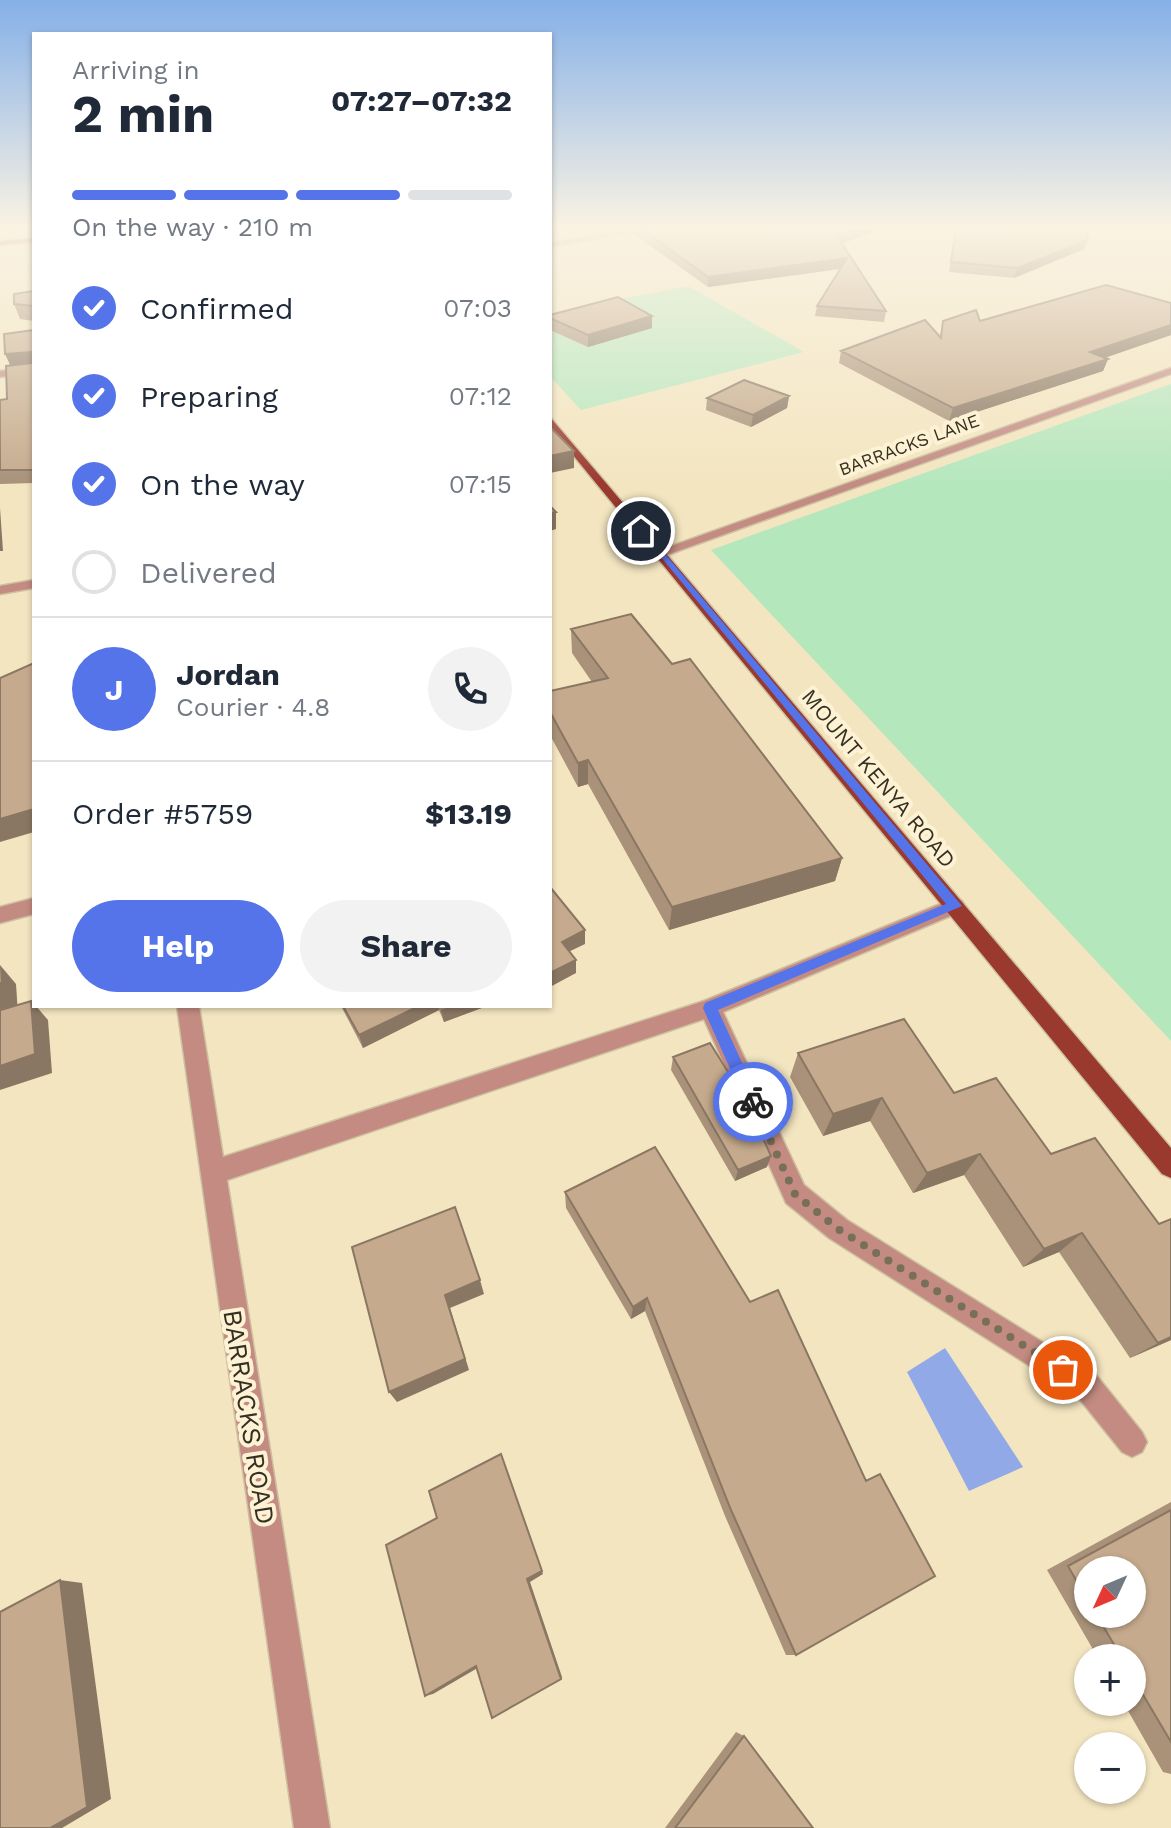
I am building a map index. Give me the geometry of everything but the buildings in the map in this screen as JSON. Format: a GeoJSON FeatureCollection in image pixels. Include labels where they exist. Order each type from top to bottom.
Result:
{"type":"FeatureCollection","features":[{"type":"Feature","properties":{"kind":"main road","name":"MOUNT KENYA ROAD"},"geometry":{"type":"LineString","coordinates":[[552,422],[1171,1166]]}},
{"type":"Feature","properties":{"kind":"street"},"geometry":{"type":"LineString","coordinates":[[0,374],[32,370]]}},
{"type":"Feature","properties":{"kind":"street","name":"BARRACKS LANE"},"geometry":{"type":"LineString","coordinates":[[659,553],[1171,371]]}},
{"type":"Feature","properties":{"kind":"street"},"geometry":{"type":"LineString","coordinates":[[0,590],[32,584]]}},
{"type":"Feature","properties":{"kind":"street"},"geometry":{"type":"LineString","coordinates":[[211,1173],[710,1008],[955,906]]}},
{"type":"Feature","properties":{"kind":"street"},"geometry":{"type":"LineString","coordinates":[[0,915],[32,907]]}},
{"type":"Feature","properties":{"kind":"street","name":"BARRACKS ROAD"},"geometry":{"type":"LineString","coordinates":[[188,1008],[312,1828]]}},
{"type":"Feature","properties":{"kind":"street"},"geometry":{"type":"LineString","coordinates":[[710,1008],[795,1194],[838,1229],[1087,1386],[1132,1442]]}},
{"type":"Feature","properties":{"kind":"green space"},"geometry":{"type":"Polygon","coordinates":[[[552,313],[736,313],[804,352],[581,410],[552,378],[552,313]]]}},
{"type":"Feature","properties":{"kind":"green space"},"geometry":{"type":"Polygon","coordinates":[[[1171,384],[1171,1041],[711,550],[1171,384]]]}},
{"type":"Feature","properties":{"kind":"water"},"geometry":{"type":"Polygon","coordinates":[[[945,1348],[1023,1467],[969,1491],[907,1372],[945,1348]]]}},
{"type":"Feature","properties":{"kind":"way so far"},"geometry":{"type":"LineString","coordinates":[[753,1102],[795,1194],[838,1229],[1063,1370]]}},
{"type":"Feature","properties":{"kind":"route"},"geometry":{"type":"LineString","coordinates":[[641,531],[955,906],[710,1008],[753,1102]]}}]}
